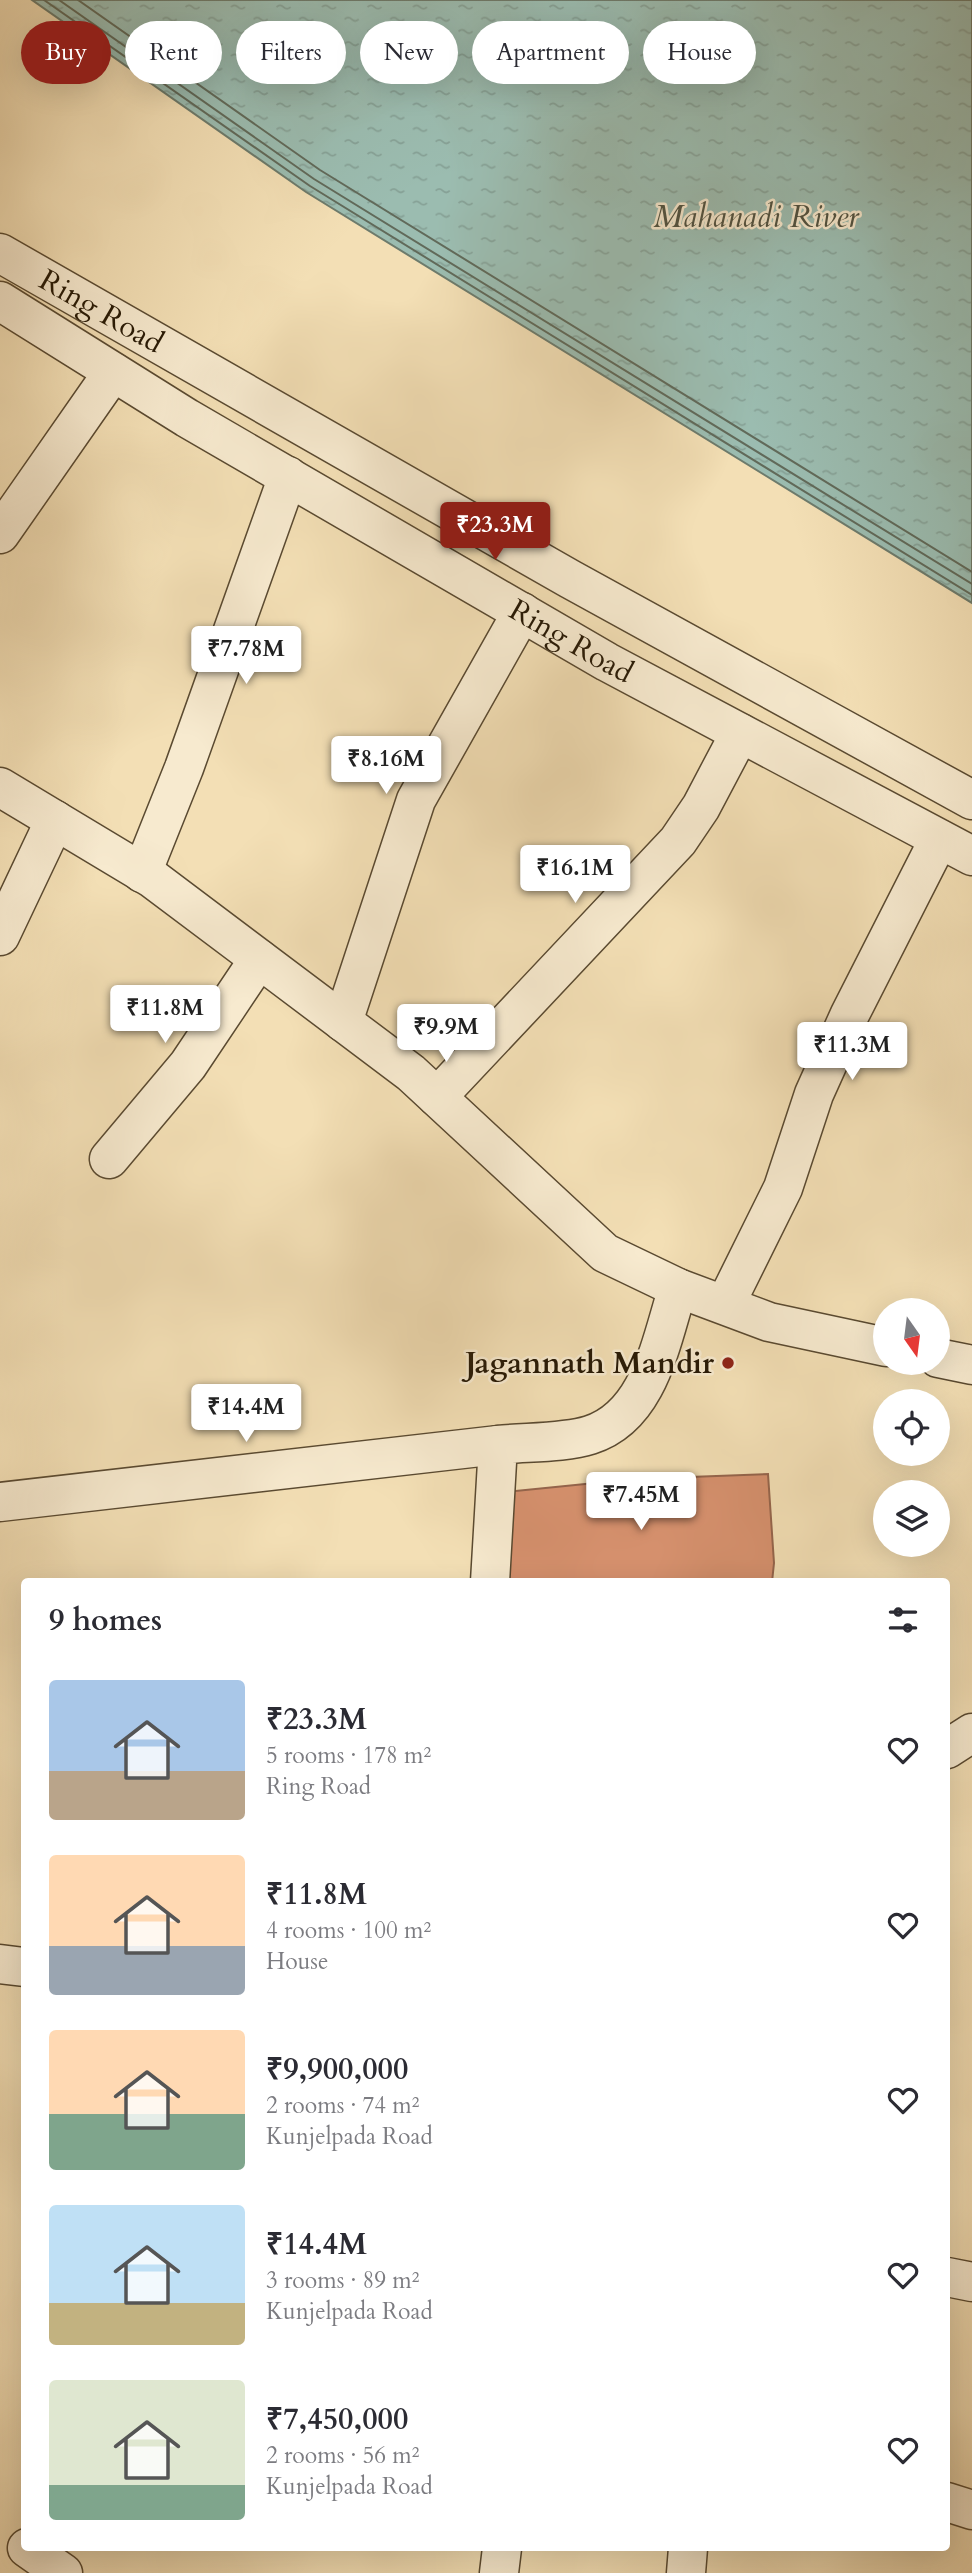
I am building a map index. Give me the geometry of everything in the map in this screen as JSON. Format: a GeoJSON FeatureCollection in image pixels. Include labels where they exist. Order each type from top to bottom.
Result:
{"type":"FeatureCollection","features":[{"type":"Feature","properties":{"kind":"street","name":"Ring Road"},"geometry":{"type":"LineString","coordinates":[[0,253],[570,579],[972,800]]}},
{"type":"Feature","properties":{"kind":"street","name":"Ring Road"},"geometry":{"type":"LineString","coordinates":[[0,301],[113,372],[522,612],[955,848]]}},
{"type":"Feature","properties":{"kind":"street"},"geometry":{"type":"LineString","coordinates":[[0,534],[113,372]]}},
{"type":"Feature","properties":{"kind":"street"},"geometry":{"type":"LineString","coordinates":[[142,873],[194,741],[288,476]]}},
{"type":"Feature","properties":{"kind":"street"},"geometry":{"type":"LineString","coordinates":[[344,1022],[416,800],[522,612]]}},
{"type":"Feature","properties":{"kind":"street"},"geometry":{"type":"LineString","coordinates":[[438,1097],[678,841],[701,807],[740,733]]}},
{"type":"Feature","properties":{"kind":"street"},"geometry":{"type":"LineString","coordinates":[[0,787],[142,873],[344,1022],[438,1097],[605,1253],[678,1288],[726,1303],[769,1322],[873,1344]]}},
{"type":"Feature","properties":{"kind":"street"},"geometry":{"type":"LineString","coordinates":[[0,936],[55,820]]}},
{"type":"Feature","properties":{"kind":"street"},"geometry":{"type":"LineString","coordinates":[[726,1303],[783,1188],[814,1094],[850,1014],[955,848]]}},
{"type":"Feature","properties":{"kind":"street"},"geometry":{"type":"LineString","coordinates":[[109,1159],[188,1065],[259,959]]}},
{"type":"Feature","properties":{"kind":"street"},"geometry":{"type":"LineString","coordinates":[[0,1502],[590,1435],[623,1417],[645,1387],[678,1288]]}},
{"type":"Feature","properties":{"kind":"street"},"geometry":{"type":"LineString","coordinates":[[950,1360],[972,1365]]}},
{"type":"Feature","properties":{"kind":"street"},"geometry":{"type":"LineString","coordinates":[[490,1578],[498,1444]]}},
{"type":"Feature","properties":{"kind":"street"},"geometry":{"type":"LineString","coordinates":[[950,1747],[972,1733]]}},
{"type":"Feature","properties":{"kind":"street"},"geometry":{"type":"LineString","coordinates":[[0,1964],[21,1967]]}},
{"type":"Feature","properties":{"kind":"street"},"geometry":{"type":"LineString","coordinates":[[950,2278],[972,2282]]}},
{"type":"Feature","properties":{"kind":"street"},"geometry":{"type":"LineString","coordinates":[[950,2503],[972,2510]]}},
{"type":"Feature","properties":{"kind":"street"},"geometry":{"type":"LineString","coordinates":[[0,2529],[21,2544]]}},
{"type":"Feature","properties":{"kind":"street"},"geometry":{"type":"LineString","coordinates":[[32,2551],[63,2573]]}},
{"type":"Feature","properties":{"kind":"street"},"geometry":{"type":"LineString","coordinates":[[499,2573],[502,2551]]}},
{"type":"Feature","properties":{"kind":"street"},"geometry":{"type":"LineString","coordinates":[[686,2573],[688,2551]]}},
{"type":"Feature","properties":{"kind":"water","name":"Mahanadi River"},"geometry":{"type":"Polygon","coordinates":[[[32,0],[972,0],[972,603],[306,192],[152,84],[222,84],[222,21],[125,21],[125,65],[111,55],[111,21],[62,21],[32,0]]]}},
{"type":"Feature","properties":{"kind":"building"},"geometry":{"type":"Polygon","coordinates":[[[768,1474],[774,1563],[772,1578],[501,1578],[506,1492],[635,1479],[768,1474]]]}},
{"type":"Feature","properties":{"kind":"place","name":"Jagannath Mandir"},"geometry":{"type":"Point","coordinates":[728,1363]}}]}
